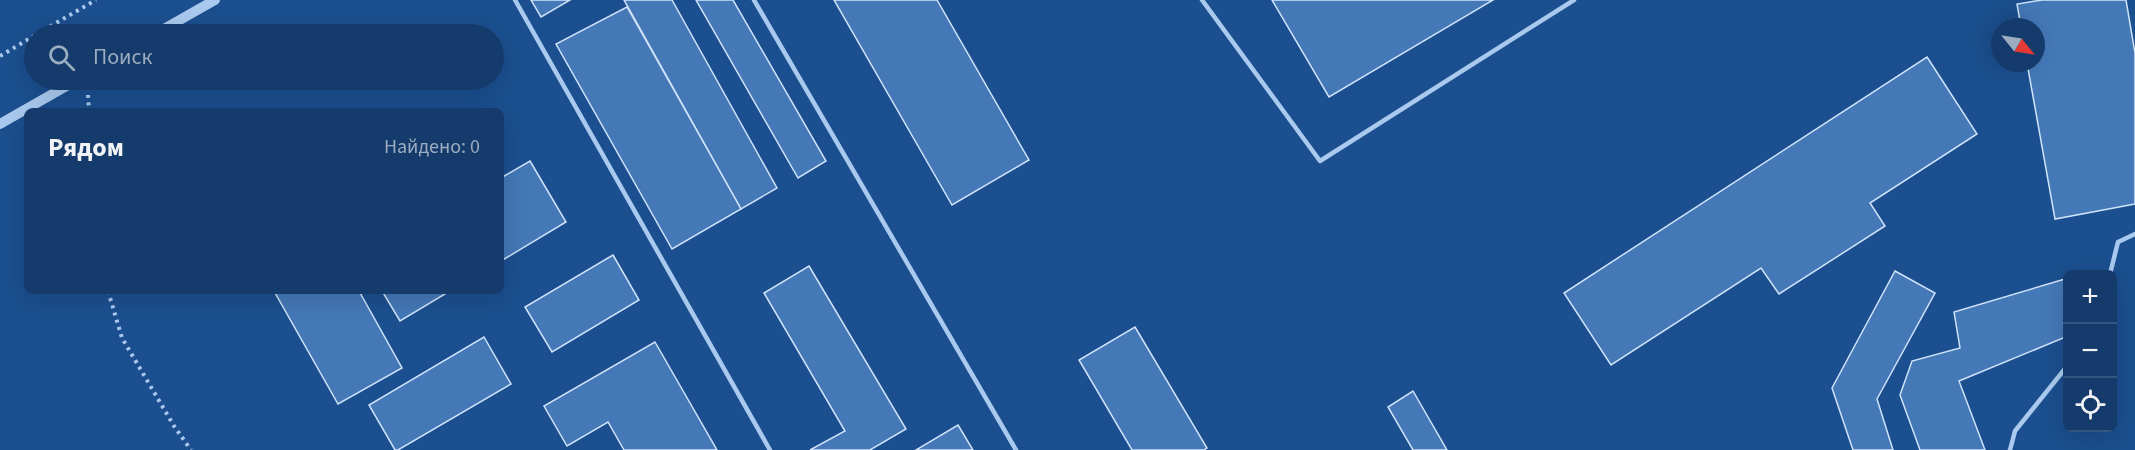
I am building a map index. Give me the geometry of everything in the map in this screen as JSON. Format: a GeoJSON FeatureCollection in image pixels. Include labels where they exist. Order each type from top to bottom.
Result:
{"type":"FeatureCollection","features":[{"type":"Feature","properties":{"kind":"street"},"geometry":{"type":"LineString","coordinates":[[173,24],[215,0]]}},
{"type":"Feature","properties":{"kind":"street"},"geometry":{"type":"LineString","coordinates":[[28,108],[60,90]]}},
{"type":"Feature","properties":{"kind":"street"},"geometry":{"type":"LineString","coordinates":[[0,124],[24,110]]}},
{"type":"Feature","properties":{"kind":"lane"},"geometry":{"type":"LineString","coordinates":[[515,0],[770,450]]}},
{"type":"Feature","properties":{"kind":"lane"},"geometry":{"type":"LineString","coordinates":[[754,0],[1016,450]]}},
{"type":"Feature","properties":{"kind":"lane"},"geometry":{"type":"LineString","coordinates":[[1202,0],[1320,161],[1574,0]]}},
{"type":"Feature","properties":{"kind":"lane"},"geometry":{"type":"LineString","coordinates":[[2111,270],[2118,242],[2135,234]]}},
{"type":"Feature","properties":{"kind":"lane"},"geometry":{"type":"LineString","coordinates":[[2010,450],[2015,431],[2063,371]]}},
{"type":"Feature","properties":{"kind":"path"},"geometry":{"type":"LineString","coordinates":[[55,24],[96,0]]}},
{"type":"Feature","properties":{"kind":"path"},"geometry":{"type":"LineString","coordinates":[[0,56],[24,42]]}},
{"type":"Feature","properties":{"kind":"path"},"geometry":{"type":"LineString","coordinates":[[109,294],[122,338],[174,426],[191,450]]}},
{"type":"Feature","properties":{"kind":"building"},"geometry":{"type":"Polygon","coordinates":[[[531,0],[570,0],[541,17],[531,0]]]}},
{"type":"Feature","properties":{"kind":"building"},"geometry":{"type":"Polygon","coordinates":[[[624,0],[672,0],[777,188],[741,209],[624,0]]]}},
{"type":"Feature","properties":{"kind":"building"},"geometry":{"type":"Polygon","coordinates":[[[696,0],[733,0],[826,161],[798,178],[696,0]]]}},
{"type":"Feature","properties":{"kind":"building"},"geometry":{"type":"Polygon","coordinates":[[[834,0],[937,0],[1029,160],[952,205],[834,0]]]}},
{"type":"Feature","properties":{"kind":"building"},"geometry":{"type":"Polygon","coordinates":[[[1272,0],[1493,0],[1329,97],[1272,0]]]}},
{"type":"Feature","properties":{"kind":"building"},"geometry":{"type":"Polygon","coordinates":[[[2042,0],[2126,0],[2135,53],[2135,204],[2055,219],[2029,72],[2045,72],[2045,18],[2019,18],[2017,4],[2042,0]]]}},
{"type":"Feature","properties":{"kind":"building"},"geometry":{"type":"Polygon","coordinates":[[[627,7],[741,209],[672,249],[556,44],[627,7]]]}},
{"type":"Feature","properties":{"kind":"building"},"geometry":{"type":"Polygon","coordinates":[[[1927,57],[1977,134],[1870,203],[1885,226],[1779,294],[1761,268],[1611,365],[1564,293],[1927,57]]]}},
{"type":"Feature","properties":{"kind":"building"},"geometry":{"type":"Polygon","coordinates":[[[530,161],[566,222],[504,259],[504,176],[530,161]]]}},
{"type":"Feature","properties":{"kind":"building"},"geometry":{"type":"Polygon","coordinates":[[[613,255],[639,300],[552,352],[525,307],[613,255]]]}},
{"type":"Feature","properties":{"kind":"building"},"geometry":{"type":"Polygon","coordinates":[[[809,266],[906,429],[870,450],[810,450],[845,431],[764,293],[809,266]]]}},
{"type":"Feature","properties":{"kind":"building"},"geometry":{"type":"Polygon","coordinates":[[[1895,271],[1935,293],[1877,399],[1893,450],[1853,450],[1832,388],[1895,271]]]}},
{"type":"Feature","properties":{"kind":"building"},"geometry":{"type":"Polygon","coordinates":[[[2063,280],[2063,338],[1959,381],[1985,450],[1920,450],[1900,395],[1912,361],[1960,348],[1954,312],[2063,280]]]}},
{"type":"Feature","properties":{"kind":"building"},"geometry":{"type":"Polygon","coordinates":[[[276,294],[361,294],[402,368],[338,404],[276,294]]]}},
{"type":"Feature","properties":{"kind":"building"},"geometry":{"type":"Polygon","coordinates":[[[384,294],[445,294],[400,321],[384,294]]]}},
{"type":"Feature","properties":{"kind":"building"},"geometry":{"type":"Polygon","coordinates":[[[1135,327],[1207,448],[1204,450],[1132,450],[1079,360],[1135,327]]]}},
{"type":"Feature","properties":{"kind":"building"},"geometry":{"type":"Polygon","coordinates":[[[484,337],[511,384],[395,450],[369,405],[484,337]]]}},
{"type":"Feature","properties":{"kind":"building"},"geometry":{"type":"Polygon","coordinates":[[[655,342],[717,450],[624,450],[608,422],[567,446],[544,406],[655,342]]]}},
{"type":"Feature","properties":{"kind":"building"},"geometry":{"type":"Polygon","coordinates":[[[1413,391],[1447,450],[1413,450],[1388,407],[1413,391]]]}},
{"type":"Feature","properties":{"kind":"building"},"geometry":{"type":"Polygon","coordinates":[[[958,425],[973,450],[916,450],[958,425]]]}}]}
